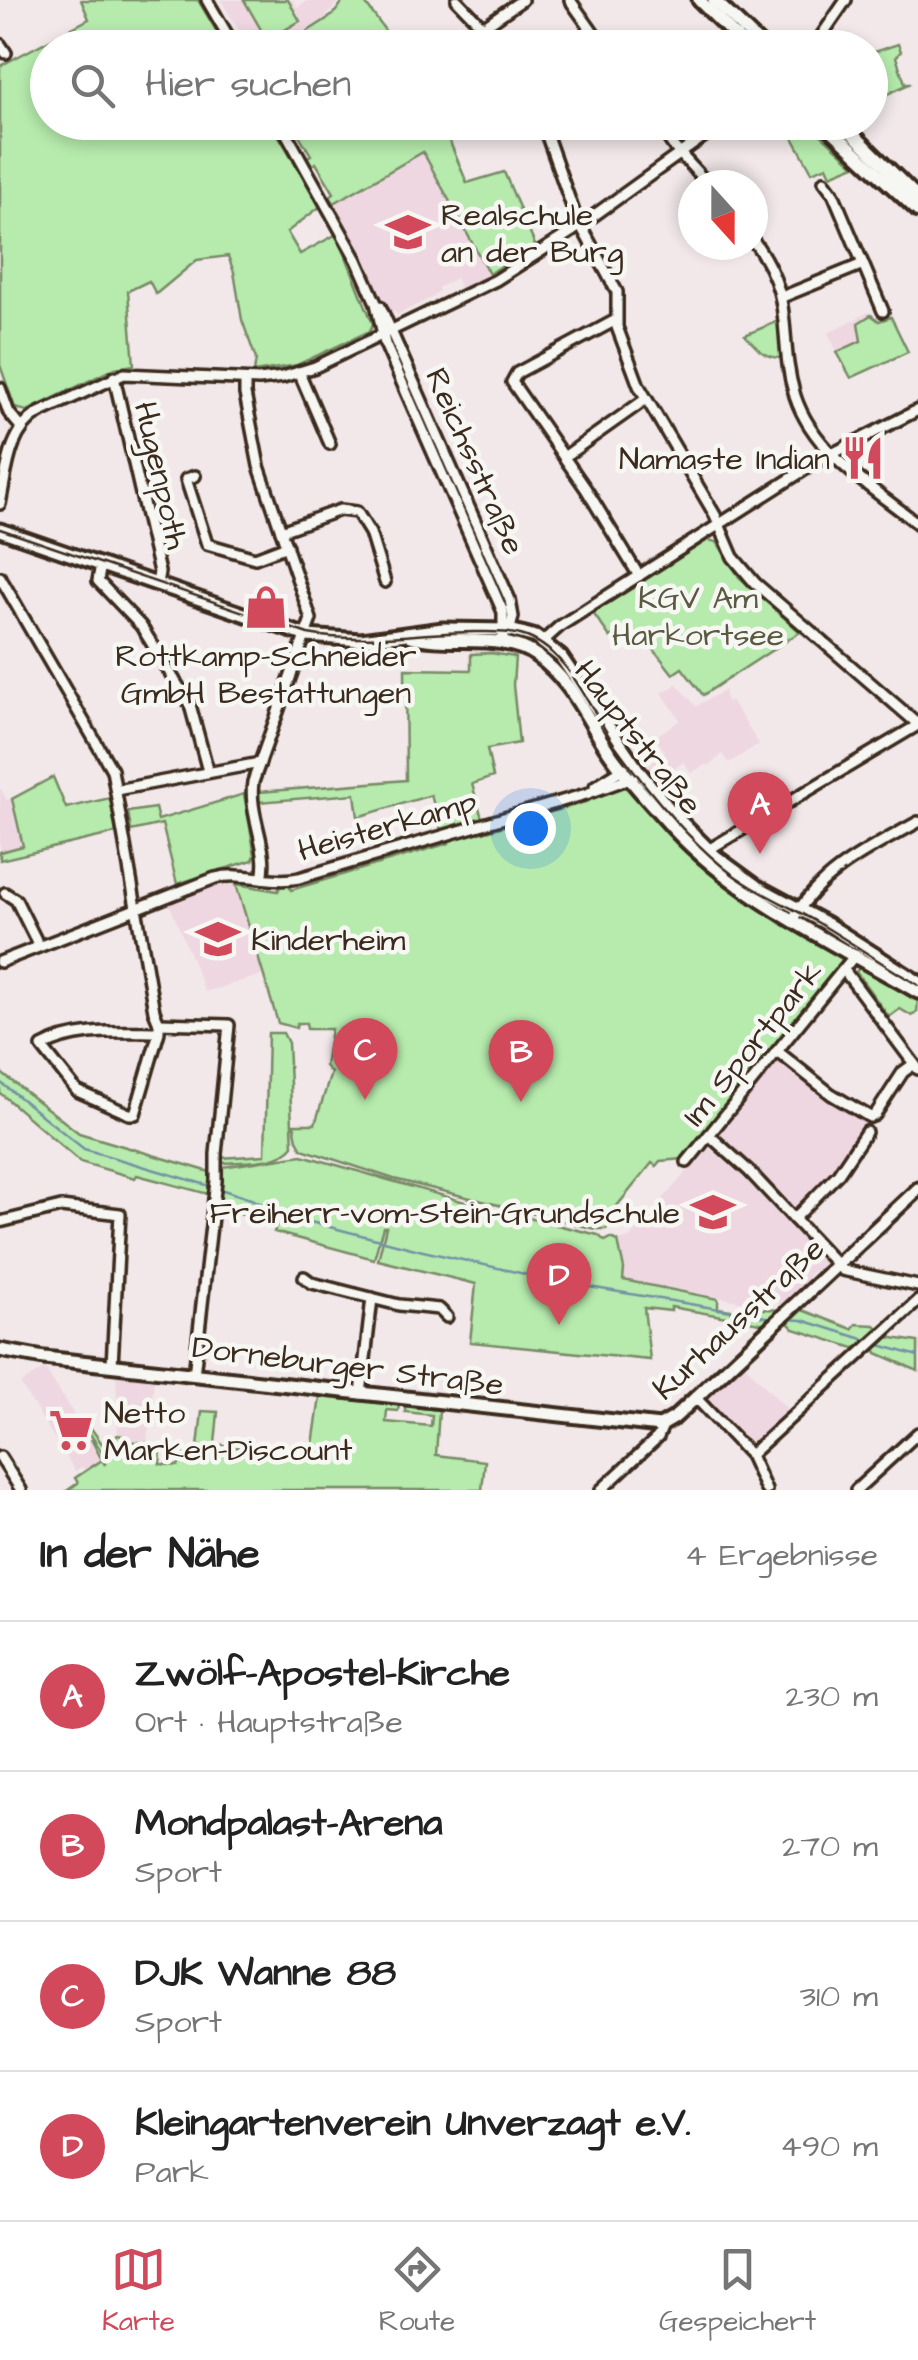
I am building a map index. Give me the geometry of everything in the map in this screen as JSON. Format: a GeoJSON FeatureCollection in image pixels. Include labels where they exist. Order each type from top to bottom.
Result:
{"type":"FeatureCollection","features":[{"type":"Feature","properties":{"kind":"street"},"geometry":{"type":"LineString","coordinates":[[206,0],[224,30]]}},
{"type":"Feature","properties":{"kind":"street"},"geometry":{"type":"LineString","coordinates":[[456,0],[486,30]]}},
{"type":"Feature","properties":{"kind":"street"},"geometry":{"type":"LineString","coordinates":[[483,27],[522,0]]}},
{"type":"Feature","properties":{"kind":"street"},"geometry":{"type":"LineString","coordinates":[[570,0],[591,30]]}},
{"type":"Feature","properties":{"kind":"street"},"geometry":{"type":"LineString","coordinates":[[698,0],[729,30]]}},
{"type":"Feature","properties":{"kind":"street"},"geometry":{"type":"LineString","coordinates":[[714,0],[745,30]]}},
{"type":"Feature","properties":{"kind":"street"},"geometry":{"type":"LineString","coordinates":[[825,30],[846,0]]}},
{"type":"Feature","properties":{"kind":"street","name":"Reichsstraße"},"geometry":{"type":"LineString","coordinates":[[290,140],[334,216],[376,303],[504,612],[506,637]]}},
{"type":"Feature","properties":{"kind":"street"},"geometry":{"type":"LineString","coordinates":[[549,140],[580,225],[617,292],[616,320],[636,381],[720,525],[733,557],[746,575],[918,725],[708,850]]}},
{"type":"Feature","properties":{"kind":"street"},"geometry":{"type":"LineString","coordinates":[[670,140],[695,170]]}},
{"type":"Feature","properties":{"kind":"street"},"geometry":{"type":"LineString","coordinates":[[0,504],[13,444],[21,426],[39,413],[114,377],[135,373],[245,380],[299,372],[482,288],[580,225],[698,140]]}},
{"type":"Feature","properties":{"kind":"street"},"geometry":{"type":"LineString","coordinates":[[843,140],[918,211]]}},
{"type":"Feature","properties":{"kind":"street"},"geometry":{"type":"LineString","coordinates":[[859,140],[918,198]]}},
{"type":"Feature","properties":{"kind":"street"},"geometry":{"type":"LineString","coordinates":[[824,181],[833,192],[882,311]]}},
{"type":"Feature","properties":{"kind":"street"},"geometry":{"type":"LineString","coordinates":[[766,260],[782,297],[794,393],[809,426],[832,454],[918,524]]}},
{"type":"Feature","properties":{"kind":"street"},"geometry":{"type":"LineString","coordinates":[[782,297],[864,264]]}},
{"type":"Feature","properties":{"kind":"street"},"geometry":{"type":"LineString","coordinates":[[616,320],[512,378],[513,388],[564,457],[639,576]]}},
{"type":"Feature","properties":{"kind":"street"},"geometry":{"type":"LineString","coordinates":[[299,372],[330,444]]}},
{"type":"Feature","properties":{"kind":"street","name":"Hugenpoth"},"geometry":{"type":"LineString","coordinates":[[114,377],[159,572],[157,584]]}},
{"type":"Feature","properties":{"kind":"street"},"geometry":{"type":"LineString","coordinates":[[245,380],[259,466],[310,614],[307,636],[260,763],[252,807],[264,864],[262,878]]}},
{"type":"Feature","properties":{"kind":"street"},"geometry":{"type":"LineString","coordinates":[[0,388],[8,413],[21,426]]}},
{"type":"Feature","properties":{"kind":"street"},"geometry":{"type":"LineString","coordinates":[[564,457],[646,399]]}},
{"type":"Feature","properties":{"kind":"street"},"geometry":{"type":"LineString","coordinates":[[537,656],[567,622],[832,454],[918,410]]}},
{"type":"Feature","properties":{"kind":"street"},"geometry":{"type":"LineString","coordinates":[[195,476],[186,479],[207,544],[255,558],[287,546]]}},
{"type":"Feature","properties":{"kind":"street"},"geometry":{"type":"LineString","coordinates":[[281,530],[340,510],[357,512],[370,533],[385,582]]}},
{"type":"Feature","properties":{"kind":"street","name":"Hauptstraße"},"geometry":{"type":"LineString","coordinates":[[0,530],[307,636],[345,640],[411,636],[440,641],[506,637],[546,643],[567,664],[631,771],[708,850],[796,914]]}},
{"type":"Feature","properties":{"kind":"street"},"geometry":{"type":"LineString","coordinates":[[100,564],[98,582],[140,626],[190,705],[208,771]]}},
{"type":"Feature","properties":{"kind":"street"},"geometry":{"type":"LineString","coordinates":[[0,576],[106,757],[116,790],[159,1028],[138,1110],[129,1114],[76,1091],[42,1047],[52,1041],[84,1035],[159,1028],[229,1025],[194,1375]]}},
{"type":"Feature","properties":{"kind":"street","name":"Hauptstraße"},"geometry":{"type":"LineString","coordinates":[[506,637],[537,656],[569,685],[684,839],[714,867],[857,951],[918,992]]}},
{"type":"Feature","properties":{"kind":"street"},"geometry":{"type":"LineString","coordinates":[[116,790],[260,763]]}},
{"type":"Feature","properties":{"kind":"street","name":"Heisterkamp"},"geometry":{"type":"LineString","coordinates":[[0,962],[230,875],[278,880],[302,877],[580,795],[631,771]]}},
{"type":"Feature","properties":{"kind":"street"},"geometry":{"type":"LineString","coordinates":[[796,914],[841,866],[918,822]]}},
{"type":"Feature","properties":{"kind":"street"},"geometry":{"type":"LineString","coordinates":[[6,893],[16,900],[39,946]]}},
{"type":"Feature","properties":{"kind":"street","name":"Hauptstraße"},"geometry":{"type":"LineString","coordinates":[[857,951],[918,982]]}},
{"type":"Feature","properties":{"kind":"street","name":"Im Sportpark"},"geometry":{"type":"LineString","coordinates":[[687,1162],[857,951]]}},
{"type":"Feature","properties":{"kind":"street"},"geometry":{"type":"LineString","coordinates":[[777,1051],[832,1094],[873,1117],[903,1072],[916,1067],[844,970]]}},
{"type":"Feature","properties":{"kind":"street"},"geometry":{"type":"LineString","coordinates":[[794,1219],[838,1174],[866,1132]]}},
{"type":"Feature","properties":{"kind":"street"},"geometry":{"type":"LineString","coordinates":[[708,1135],[846,1273],[918,1286]]}},
{"type":"Feature","properties":{"kind":"street","name":"Kurhausstraße"},"geometry":{"type":"LineString","coordinates":[[601,1490],[658,1437],[663,1425],[918,1189]]}},
{"type":"Feature","properties":{"kind":"street"},"geometry":{"type":"LineString","coordinates":[[0,1222],[61,1206],[120,1214],[112,1366]]}},
{"type":"Feature","properties":{"kind":"street"},"geometry":{"type":"LineString","coordinates":[[304,1277],[312,1283],[399,1305],[439,1309],[447,1317]]}},
{"type":"Feature","properties":{"kind":"street"},"geometry":{"type":"LineString","coordinates":[[361,1394],[372,1298]]}},
{"type":"Feature","properties":{"kind":"street"},"geometry":{"type":"LineString","coordinates":[[750,1455],[918,1302]]}},
{"type":"Feature","properties":{"kind":"street","name":"Dorneburger Straße"},"geometry":{"type":"LineString","coordinates":[[0,1342],[28,1355]]}},
{"type":"Feature","properties":{"kind":"street","name":"Dorneburger Straße"},"geometry":{"type":"LineString","coordinates":[[0,1350],[112,1366],[663,1425]]}},
{"type":"Feature","properties":{"kind":"street"},"geometry":{"type":"LineString","coordinates":[[696,1398],[750,1455],[766,1490]]}},
{"type":"Feature","properties":{"kind":"street"},"geometry":{"type":"LineString","coordinates":[[856,1490],[918,1433]]}},
{"type":"Feature","properties":{"kind":"street"},"geometry":{"type":"LineString","coordinates":[[0,1457],[21,1490]]}},
{"type":"Feature","properties":{"kind":"shaded area"},"geometry":{"type":"Polygon","coordinates":[[[221,0],[293,0],[297,7],[309,0],[340,1],[324,19],[306,30],[238,30],[221,0]]]}},
{"type":"Feature","properties":{"kind":"shaded area","name":"Realschule an der Burg"},"geometry":{"type":"Polygon","coordinates":[[[424,152],[489,274],[461,290],[456,278],[438,288],[431,298],[397,315],[388,312],[334,203],[424,152]]]}},
{"type":"Feature","properties":{"kind":"shaded area"},"geometry":{"type":"Polygon","coordinates":[[[869,312],[871,315],[858,323],[861,341],[837,352],[828,333],[869,312]]]}},
{"type":"Feature","properties":{"kind":"shaded area"},"geometry":{"type":"Polygon","coordinates":[[[677,684],[696,706],[725,690],[726,702],[731,700],[759,744],[729,763],[723,754],[709,766],[691,773],[684,762],[655,780],[646,768],[665,752],[655,737],[680,720],[662,693],[677,684]]]}},
{"type":"Feature","properties":{"kind":"shaded area"},"geometry":{"type":"Polygon","coordinates":[[[0,788],[7,800],[12,799],[23,847],[0,852],[0,788]]]}},
{"type":"Feature","properties":{"kind":"shaded area","name":"Kinderheim"},"geometry":{"type":"Polygon","coordinates":[[[236,884],[263,975],[205,992],[169,903],[216,886],[236,884]]]}},
{"type":"Feature","properties":{"kind":"shaded area"},"geometry":{"type":"Polygon","coordinates":[[[778,1057],[865,1118],[865,1132],[837,1172],[796,1212],[717,1133],[778,1057]]]}},
{"type":"Feature","properties":{"kind":"shaded area","name":"Freiherr-vom-Stein-Grundschule"},"geometry":{"type":"Polygon","coordinates":[[[708,1147],[743,1177],[824,1263],[783,1307],[772,1299],[754,1296],[751,1303],[622,1280],[624,1269],[618,1241],[629,1238],[708,1147]]]}},
{"type":"Feature","properties":{"kind":"shaded area"},"geometry":{"type":"Polygon","coordinates":[[[744,1364],[789,1411],[750,1447],[707,1400],[744,1364]]]}},
{"type":"Feature","properties":{"kind":"shaded area"},"geometry":{"type":"Polygon","coordinates":[[[45,1368],[102,1460],[85,1471],[82,1467],[75,1471],[20,1384],[45,1368]]]}},
{"type":"Feature","properties":{"kind":"shaded area"},"geometry":{"type":"Polygon","coordinates":[[[116,1375],[154,1380],[147,1443],[123,1441],[123,1436],[118,1435],[116,1375]]]}},
{"type":"Feature","properties":{"kind":"green space"},"geometry":{"type":"Polygon","coordinates":[[[81,0],[198,0],[216,30],[68,30],[89,19],[81,0]]]}},
{"type":"Feature","properties":{"kind":"green space"},"geometry":{"type":"Polygon","coordinates":[[[244,0],[288,0],[300,21],[284,30],[261,30],[244,0]]]}},
{"type":"Feature","properties":{"kind":"green space"},"geometry":{"type":"Polygon","coordinates":[[[344,0],[363,0],[385,30],[310,30],[333,15],[344,0]]]}},
{"type":"Feature","properties":{"kind":"green space"},"geometry":{"type":"Polygon","coordinates":[[[898,44],[901,51],[896,57],[905,83],[911,83],[888,94],[888,47],[898,44]]]}},
{"type":"Feature","properties":{"kind":"green space"},"geometry":{"type":"Polygon","coordinates":[[[30,50],[30,140],[281,140],[321,206],[287,232],[300,254],[337,234],[373,324],[370,331],[297,365],[254,372],[256,359],[242,320],[228,256],[197,260],[156,294],[149,281],[128,291],[134,365],[115,368],[27,411],[15,408],[0,365],[0,66],[30,50]]]}},
{"type":"Feature","properties":{"kind":"green space"},"geometry":{"type":"Polygon","coordinates":[[[302,140],[449,140],[467,183],[504,172],[535,245],[489,274],[423,152],[334,203],[330,196],[334,193],[316,163],[312,165],[306,158],[311,155],[302,140]]]}},
{"type":"Feature","properties":{"kind":"green space"},"geometry":{"type":"Polygon","coordinates":[[[794,140],[827,140],[855,165],[831,175],[827,166],[812,172],[794,140]]]}},
{"type":"Feature","properties":{"kind":"green space"},"geometry":{"type":"Polygon","coordinates":[[[871,315],[879,321],[891,317],[908,352],[851,378],[837,352],[861,341],[858,323],[871,315]]]}},
{"type":"Feature","properties":{"kind":"green space"},"geometry":{"type":"Polygon","coordinates":[[[778,321],[781,358],[775,358],[757,348],[745,335],[778,321]]]}},
{"type":"Feature","properties":{"kind":"green space"},"geometry":{"type":"Polygon","coordinates":[[[393,343],[510,611],[508,617],[388,345],[393,343]]]}},
{"type":"Feature","properties":{"kind":"green space","name":"KGV Am Harkortsee"},"geometry":{"type":"Polygon","coordinates":[[[708,540],[717,542],[739,577],[800,632],[703,695],[682,668],[673,674],[648,642],[638,648],[625,627],[610,637],[593,613],[708,540]]]}},
{"type":"Feature","properties":{"kind":"green space"},"geometry":{"type":"Polygon","coordinates":[[[471,654],[515,657],[513,685],[519,743],[487,749],[493,777],[472,784],[482,818],[441,830],[431,795],[358,817],[355,794],[259,802],[259,792],[406,780],[405,669],[471,670],[471,654]]]}},
{"type":"Feature","properties":{"kind":"green space"},"geometry":{"type":"Polygon","coordinates":[[[53,777],[66,808],[110,798],[116,833],[0,860],[0,852],[23,846],[12,799],[53,777]]]}},
{"type":"Feature","properties":{"kind":"green space"},"geometry":{"type":"Polygon","coordinates":[[[624,784],[678,845],[711,874],[843,959],[683,1159],[660,1161],[656,1166],[652,1163],[608,1217],[612,1221],[606,1229],[595,1229],[394,1179],[302,1149],[294,1124],[315,1124],[331,1073],[325,1066],[331,1029],[307,1029],[306,1023],[297,1023],[296,1028],[278,1023],[236,884],[278,891],[280,886],[289,885],[291,890],[449,843],[448,837],[478,828],[480,833],[589,801],[590,796],[624,784]]]}},
{"type":"Feature","properties":{"kind":"green space"},"geometry":{"type":"Polygon","coordinates":[[[244,794],[253,860],[177,884],[162,824],[131,831],[128,812],[155,808],[158,820],[244,794]]]}},
{"type":"Feature","properties":{"kind":"green space"},"geometry":{"type":"Polygon","coordinates":[[[861,965],[918,999],[917,1012],[912,1016],[900,1009],[889,1017],[856,972],[861,965]]]}},
{"type":"Feature","properties":{"kind":"green space"},"geometry":{"type":"Polygon","coordinates":[[[268,1033],[283,1033],[288,1043],[293,1146],[270,1159],[222,1163],[221,1158],[265,1155],[268,1033]]]}},
{"type":"Feature","properties":{"kind":"green space"},"geometry":{"type":"Polygon","coordinates":[[[0,1072],[79,1133],[210,1172],[208,1194],[80,1162],[0,1093],[0,1072]]]}},
{"type":"Feature","properties":{"kind":"green space"},"geometry":{"type":"Polygon","coordinates":[[[302,1155],[475,1205],[598,1235],[605,1241],[611,1238],[618,1241],[623,1280],[718,1299],[718,1308],[750,1313],[751,1308],[780,1310],[765,1324],[671,1307],[671,1311],[644,1308],[650,1360],[470,1342],[476,1284],[378,1260],[386,1227],[374,1259],[274,1232],[276,1226],[220,1206],[222,1167],[302,1155]]]}},
{"type":"Feature","properties":{"kind":"green space"},"geometry":{"type":"Polygon","coordinates":[[[802,1310],[852,1329],[856,1324],[875,1325],[880,1330],[854,1348],[794,1329],[788,1323],[802,1310]]]}},
{"type":"Feature","properties":{"kind":"green space"},"geometry":{"type":"Polygon","coordinates":[[[887,1337],[918,1342],[918,1371],[877,1353],[875,1348],[887,1337]]]}},
{"type":"Feature","properties":{"kind":"green space"},"geometry":{"type":"Polygon","coordinates":[[[320,1397],[399,1405],[398,1411],[387,1410],[386,1422],[431,1426],[432,1415],[405,1412],[405,1406],[439,1410],[436,1455],[485,1461],[482,1490],[68,1490],[78,1483],[75,1478],[102,1460],[91,1439],[105,1465],[105,1457],[85,1426],[88,1424],[103,1445],[123,1436],[123,1441],[161,1449],[160,1464],[178,1466],[183,1454],[197,1456],[202,1411],[218,1412],[215,1444],[311,1458],[320,1397]]]}},
{"type":"Feature","properties":{"kind":"waterway"},"geometry":{"type":"LineString","coordinates":[[0,1082],[84,1149],[210,1186]]}},
{"type":"Feature","properties":{"kind":"waterway"},"geometry":{"type":"LineString","coordinates":[[217,1188],[287,1216],[423,1251],[560,1282],[772,1318]]}},
{"type":"Feature","properties":{"kind":"waterway"},"geometry":{"type":"LineString","coordinates":[[785,1319],[802,1320],[869,1341]]}},
{"type":"Feature","properties":{"kind":"waterway"},"geometry":{"type":"LineString","coordinates":[[876,1344],[918,1356]]}},
{"type":"Feature","properties":{"kind":"tram line"},"geometry":{"type":"LineString","coordinates":[[0,529],[308,634],[370,638],[495,632],[527,637],[556,656],[568,670],[641,780],[708,854],[745,883],[918,985]]}},
{"type":"Feature","properties":{"kind":"place","name":"Realschule an der Burg"},"geometry":{"type":"Point","coordinates":[408,232]}},
{"type":"Feature","properties":{"kind":"place","name":"Namaste Indian"},"geometry":{"type":"Point","coordinates":[863,458]}},
{"type":"Feature","properties":{"kind":"place","name":"Rottkamp-Schneider GmbH Bestattungen"},"geometry":{"type":"Point","coordinates":[266,607]}},
{"type":"Feature","properties":{"kind":"place","name":"Zwölf-Apostel-Kirche"},"geometry":{"type":"Point","coordinates":[760,854]}},
{"type":"Feature","properties":{"kind":"place","name":"Kinderheim"},"geometry":{"type":"Point","coordinates":[218,939]}},
{"type":"Feature","properties":{"kind":"place","name":"DJK Wanne 88"},"geometry":{"type":"Point","coordinates":[365,1100]}},
{"type":"Feature","properties":{"kind":"place","name":"Mondpalast-Arena"},"geometry":{"type":"Point","coordinates":[521,1102]}},
{"type":"Feature","properties":{"kind":"place","name":"Freiherr-vom-Stein-Grundschule"},"geometry":{"type":"Point","coordinates":[713,1212]}},
{"type":"Feature","properties":{"kind":"place","name":"Kleingartenverein Unverzagt e.V."},"geometry":{"type":"Point","coordinates":[559,1325]}},
{"type":"Feature","properties":{"kind":"place","name":"Netto Marken-Discount"},"geometry":{"type":"Point","coordinates":[71,1430]}}]}
